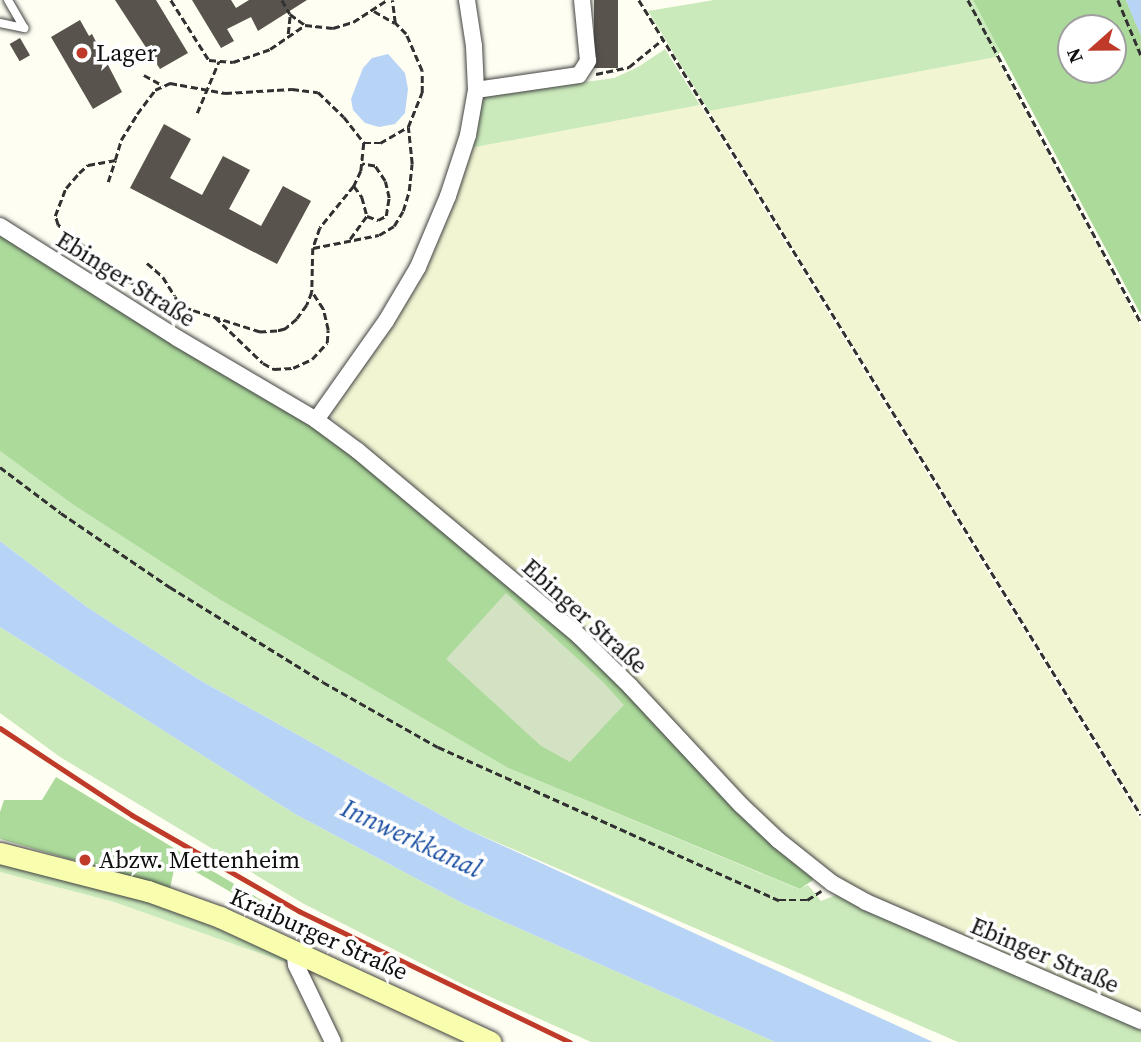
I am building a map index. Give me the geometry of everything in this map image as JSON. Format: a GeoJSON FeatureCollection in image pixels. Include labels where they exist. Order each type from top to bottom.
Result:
{"type":"FeatureCollection","features":[{"type":"Feature","properties":{"kind":"main road","name":"Kraiburger Straße"},"geometry":{"type":"LineString","coordinates":[[0,853],[148,891],[294,949],[491,1042]]}},
{"type":"Feature","properties":{"kind":"street"},"geometry":{"type":"LineString","coordinates":[[316,419],[386,321],[418,267],[449,196],[468,135],[476,90],[474,46],[467,0]]}},
{"type":"Feature","properties":{"kind":"street"},"geometry":{"type":"LineString","coordinates":[[476,90],[579,75],[588,61],[582,0]]}},
{"type":"Feature","properties":{"kind":"street","name":"Ebinger Straße"},"geometry":{"type":"LineString","coordinates":[[0,226],[177,338],[316,419],[579,636],[741,805],[778,840],[832,883],[866,902],[1141,1021]]}},
{"type":"Feature","properties":{"kind":"street"},"geometry":{"type":"LineString","coordinates":[[294,949],[296,965],[333,1042]]}},
{"type":"Feature","properties":{"kind":"lane"},"geometry":{"type":"LineString","coordinates":[[0,23],[24,28],[8,0]]}},
{"type":"Feature","properties":{"kind":"path"},"geometry":{"type":"LineString","coordinates":[[171,0],[209,60],[233,62],[270,48],[305,25]]}},
{"type":"Feature","properties":{"kind":"path"},"geometry":{"type":"LineString","coordinates":[[282,0],[290,14],[305,25],[333,28],[353,22],[390,0],[395,23]]}},
{"type":"Feature","properties":{"kind":"path"},"geometry":{"type":"LineString","coordinates":[[639,0],[1141,815]]}},
{"type":"Feature","properties":{"kind":"path"},"geometry":{"type":"LineString","coordinates":[[968,0],[1141,322]]}},
{"type":"Feature","properties":{"kind":"path"},"geometry":{"type":"LineString","coordinates":[[1118,0],[1141,55]]}},
{"type":"Feature","properties":{"kind":"path"},"geometry":{"type":"LineString","coordinates":[[313,248],[379,235],[394,226],[403,211],[412,164],[408,127],[422,93],[422,71],[406,34],[395,23],[374,11]]}},
{"type":"Feature","properties":{"kind":"path"},"geometry":{"type":"LineString","coordinates":[[288,34],[290,14]]}},
{"type":"Feature","properties":{"kind":"path"},"geometry":{"type":"LineString","coordinates":[[579,75],[609,73],[629,67],[662,40]]}},
{"type":"Feature","properties":{"kind":"path"},"geometry":{"type":"LineString","coordinates":[[197,113],[219,61]]}},
{"type":"Feature","properties":{"kind":"path"},"geometry":{"type":"LineString","coordinates":[[116,160],[88,165],[79,173],[66,188],[55,216],[58,225],[125,281],[191,310],[260,332],[285,329],[297,319],[312,292],[313,248],[320,228],[354,187],[362,164],[364,143],[344,117],[318,92],[292,89],[251,93],[208,92],[189,85],[162,85],[144,75]]}},
{"type":"Feature","properties":{"kind":"path"},"geometry":{"type":"LineString","coordinates":[[108,182],[121,140],[137,114],[162,85]]}},
{"type":"Feature","properties":{"kind":"path"},"geometry":{"type":"LineString","coordinates":[[364,143],[380,143],[408,127]]}},
{"type":"Feature","properties":{"kind":"path"},"geometry":{"type":"LineString","coordinates":[[362,164],[375,166],[385,181],[389,198],[386,216],[378,220],[367,216]]}},
{"type":"Feature","properties":{"kind":"path"},"geometry":{"type":"LineString","coordinates":[[354,187],[362,197],[367,216]]}},
{"type":"Feature","properties":{"kind":"path"},"geometry":{"type":"LineString","coordinates":[[350,239],[367,216]]}},
{"type":"Feature","properties":{"kind":"path"},"geometry":{"type":"LineString","coordinates":[[147,263],[163,277],[179,303]]}},
{"type":"Feature","properties":{"kind":"path"},"geometry":{"type":"LineString","coordinates":[[214,316],[263,363],[274,369],[293,368],[312,359],[327,343],[328,330],[323,309],[312,292]]}},
{"type":"Feature","properties":{"kind":"path"},"geometry":{"type":"LineString","coordinates":[[0,467],[61,513],[170,587],[323,682],[438,747],[779,900],[807,900],[832,883]]}},
{"type":"Feature","properties":{"kind":"green space"},"geometry":{"type":"Polygon","coordinates":[[[714,0],[973,0],[1001,51],[996,57],[709,111],[648,11],[714,0]]]}},
{"type":"Feature","properties":{"kind":"green space"},"geometry":{"type":"Polygon","coordinates":[[[973,0],[1126,0],[1141,35],[1141,315],[973,0]]]}},
{"type":"Feature","properties":{"kind":"green space"},"geometry":{"type":"Polygon","coordinates":[[[665,49],[700,105],[470,148],[478,97],[614,78],[638,67],[665,49]]]}},
{"type":"Feature","properties":{"kind":"green space"},"geometry":{"type":"Polygon","coordinates":[[[996,57],[1141,328],[1141,812],[709,111],[996,57]]]}},
{"type":"Feature","properties":{"kind":"green space"},"geometry":{"type":"Polygon","coordinates":[[[700,105],[1141,821],[1141,1014],[835,879],[784,839],[554,602],[444,514],[332,416],[331,407],[385,332],[470,148],[700,105]]]}},
{"type":"Feature","properties":{"kind":"green space"},"geometry":{"type":"Polygon","coordinates":[[[0,234],[307,419],[350,450],[574,640],[813,875],[813,880],[800,889],[508,768],[222,601],[72,504],[0,451],[0,234]]]}},
{"type":"Feature","properties":{"kind":"green space"},"geometry":{"type":"Polygon","coordinates":[[[0,451],[72,504],[222,601],[508,768],[799,889],[808,885],[821,901],[836,895],[846,898],[1141,1028],[1141,1042],[958,1042],[464,828],[198,679],[87,607],[0,541],[0,451]]]}},
{"type":"Feature","properties":{"kind":"green space"},"geometry":{"type":"Polygon","coordinates":[[[506,593],[603,682],[624,705],[570,762],[541,746],[446,659],[506,593]]]}},
{"type":"Feature","properties":{"kind":"green space"},"geometry":{"type":"Polygon","coordinates":[[[0,627],[295,814],[464,904],[775,1042],[591,1042],[464,985],[304,904],[60,757],[0,713],[0,627]]]}},
{"type":"Feature","properties":{"kind":"green space"},"geometry":{"type":"Polygon","coordinates":[[[56,777],[285,914],[274,917],[189,868],[174,870],[170,888],[0,839],[0,812],[4,800],[42,800],[56,777]]]}},
{"type":"Feature","properties":{"kind":"green space"},"geometry":{"type":"Polygon","coordinates":[[[0,863],[146,900],[286,956],[290,964],[114,902],[0,872],[0,863]]]}},
{"type":"Feature","properties":{"kind":"green space"},"geometry":{"type":"Polygon","coordinates":[[[0,872],[114,902],[290,964],[328,1042],[0,1042],[0,872]]]}},
{"type":"Feature","properties":{"kind":"green space"},"geometry":{"type":"Polygon","coordinates":[[[305,966],[476,1042],[335,1042],[305,966]]]}},
{"type":"Feature","properties":{"kind":"water"},"geometry":{"type":"Polygon","coordinates":[[[1126,0],[1141,0],[1141,35],[1135,22],[1126,0]]]}},
{"type":"Feature","properties":{"kind":"water"},"geometry":{"type":"Polygon","coordinates":[[[388,54],[405,73],[408,89],[405,113],[395,124],[379,127],[365,123],[353,110],[351,99],[363,68],[372,58],[388,54]]]}},
{"type":"Feature","properties":{"kind":"water","name":"Innwerkkanal"},"geometry":{"type":"Polygon","coordinates":[[[0,541],[87,607],[198,679],[464,828],[933,1042],[775,1042],[464,904],[295,814],[0,627],[0,541]]]}},
{"type":"Feature","properties":{"kind":"building"},"geometry":{"type":"Polygon","coordinates":[[[115,0],[156,0],[188,53],[160,69],[115,0]]]}},
{"type":"Feature","properties":{"kind":"building"},"geometry":{"type":"Polygon","coordinates":[[[192,0],[231,0],[236,8],[249,0],[307,0],[258,31],[251,17],[227,29],[234,41],[221,48],[192,0]]]}},
{"type":"Feature","properties":{"kind":"building"},"geometry":{"type":"Polygon","coordinates":[[[594,0],[618,0],[618,68],[594,68],[594,0]]]}},
{"type":"Feature","properties":{"kind":"building","name":"Lager"},"geometry":{"type":"Polygon","coordinates":[[[80,20],[89,36],[92,34],[122,92],[93,109],[51,37],[80,20]]]}},
{"type":"Feature","properties":{"kind":"building"},"geometry":{"type":"Polygon","coordinates":[[[20,38],[30,55],[20,61],[10,44],[20,38]]]}},
{"type":"Feature","properties":{"kind":"building"},"geometry":{"type":"Polygon","coordinates":[[[164,124],[191,139],[170,178],[202,195],[223,156],[250,170],[229,209],[261,226],[283,186],[311,201],[277,264],[130,188],[164,124]]]}},
{"type":"Feature","properties":{"kind":"railway"},"geometry":{"type":"LineString","coordinates":[[0,728],[132,815],[299,911],[570,1042]]}},
{"type":"Feature","properties":{"kind":"place","name":"Lager"},"geometry":{"type":"Point","coordinates":[82,53]}},
{"type":"Feature","properties":{"kind":"place","name":"Abzw. Mettenheim"},"geometry":{"type":"Point","coordinates":[85,860]}}]}
